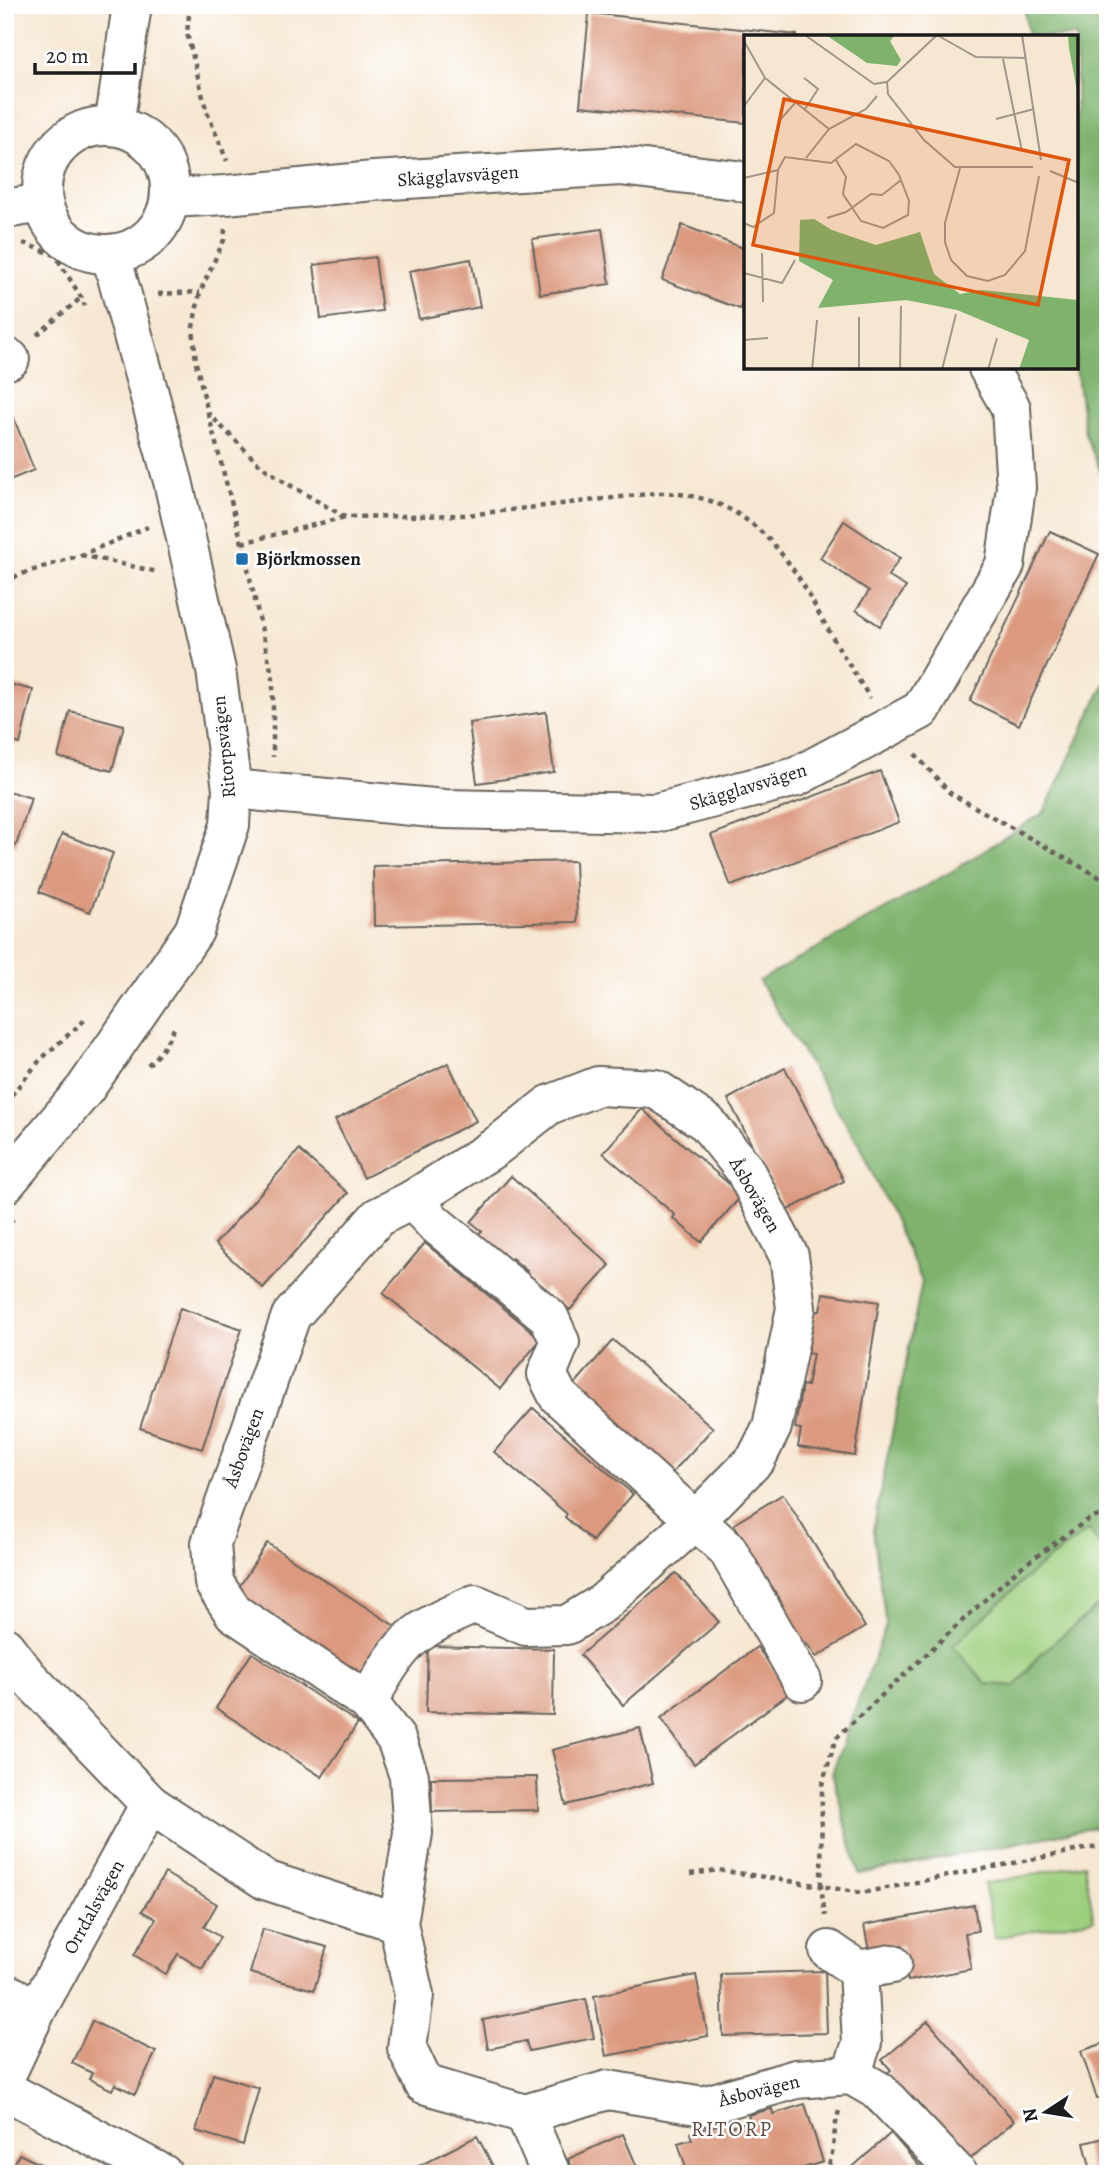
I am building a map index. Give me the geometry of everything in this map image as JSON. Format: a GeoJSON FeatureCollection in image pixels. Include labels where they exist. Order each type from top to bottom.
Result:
{"type":"FeatureCollection","features":[{"type":"Feature","properties":{"kind":"street"},"geometry":{"type":"LineString","coordinates":[[114,126],[132,5]]}},
{"type":"Feature","properties":{"kind":"street"},"geometry":{"type":"LineString","coordinates":[[114,126],[133,131],[150,142],[163,159],[170,178],[170,198],[164,219],[151,237],[132,249],[111,255],[92,253],[75,247],[60,235],[43,203],[42,183],[48,163],[59,146],[74,134],[93,127],[114,126]]}},
{"type":"Feature","properties":{"kind":"street","name":"Skägglavsvägen"},"geometry":{"type":"LineString","coordinates":[[170,198],[374,181],[620,166],[744,182]]}},
{"type":"Feature","properties":{"kind":"street"},"geometry":{"type":"LineString","coordinates":[[11,225],[43,203]]}},
{"type":"Feature","properties":{"kind":"street","name":"Ritorpsvägen"},"geometry":{"type":"LineString","coordinates":[[5,1184],[85,1089],[194,931],[230,825],[232,789],[216,670],[181,513],[111,255]]}},
{"type":"Feature","properties":{"kind":"street","name":"Skägglavsvägen"},"geometry":{"type":"LineString","coordinates":[[232,789],[444,809],[656,813],[796,777],[921,710],[1006,565],[1016,488],[1011,408],[989,369]]}},
{"type":"Feature","properties":{"kind":"street","name":"Åsbovägen"},"geometry":{"type":"LineString","coordinates":[[368,1702],[386,1670],[414,1636],[436,1622],[475,1604],[526,1626],[566,1625],[603,1603],[696,1520],[756,1459],[772,1427],[796,1308],[789,1256],[744,1169],[707,1123],[656,1089],[598,1086],[549,1105],[494,1147],[412,1200],[378,1217],[292,1316],[211,1543],[214,1583],[234,1613],[368,1702],[396,1739],[409,1776],[413,1833],[398,1923],[414,1995],[407,2049],[424,2084],[525,2114],[608,2090],[703,2106],[796,2079],[852,2075]]}},
{"type":"Feature","properties":{"kind":"street"},"geometry":{"type":"LineString","coordinates":[[412,1200],[434,1223],[549,1317],[560,1342],[547,1374],[558,1396],[727,1549],[802,1681]]}},
{"type":"Feature","properties":{"kind":"street"},"geometry":{"type":"LineString","coordinates":[[5,1647],[28,1677],[150,1804],[265,1880],[398,1923]]}},
{"type":"Feature","properties":{"kind":"street","name":"Orrdalsvägen"},"geometry":{"type":"LineString","coordinates":[[5,2077],[21,2000],[150,1804]]}},
{"type":"Feature","properties":{"kind":"street"},"geometry":{"type":"LineString","coordinates":[[860,1961],[862,2043],[852,2075],[879,2091],[958,2174]]}},
{"type":"Feature","properties":{"kind":"street"},"geometry":{"type":"LineString","coordinates":[[5,2090],[163,2174]]}},
{"type":"Feature","properties":{"kind":"street"},"geometry":{"type":"LineString","coordinates":[[525,2114],[551,2174]]}},
{"type":"Feature","properties":{"kind":"path"},"geometry":{"type":"LineString","coordinates":[[190,5],[187,33],[206,109],[228,162],[224,240],[200,292],[193,327],[196,363],[208,412],[260,465],[345,517]]}},
{"type":"Feature","properties":{"kind":"path"},"geometry":{"type":"LineString","coordinates":[[11,225],[55,256],[81,296],[86,309]]}},
{"type":"Feature","properties":{"kind":"path"},"geometry":{"type":"LineString","coordinates":[[7,360],[81,296]]}},
{"type":"Feature","properties":{"kind":"path"},"geometry":{"type":"LineString","coordinates":[[242,543],[345,517],[467,515],[656,493],[699,496],[721,504],[759,529],[793,568],[857,677],[891,726],[950,793],[1108,882]]}},
{"type":"Feature","properties":{"kind":"path"},"geometry":{"type":"LineString","coordinates":[[5,583],[18,575],[81,555],[181,513]]}},
{"type":"Feature","properties":{"kind":"path"},"geometry":{"type":"LineString","coordinates":[[81,555],[196,580]]}},
{"type":"Feature","properties":{"kind":"path"},"geometry":{"type":"LineString","coordinates":[[5,1103],[40,1060],[89,1017]]}},
{"type":"Feature","properties":{"kind":"path"},"geometry":{"type":"LineString","coordinates":[[860,1961],[821,1885],[822,1785],[836,1738],[1017,1570],[1086,1521],[1108,1512]]}},
{"type":"Feature","properties":{"kind":"path"},"geometry":{"type":"LineString","coordinates":[[690,1874],[719,1870],[861,1893],[1090,1848],[1108,1847]]}},
{"type":"Feature","properties":{"kind":"path"},"geometry":{"type":"LineString","coordinates":[[825,2174],[832,2161],[835,2122],[852,2075]]}},
{"type":"Feature","properties":{"kind":"green space"},"geometry":{"type":"Polygon","coordinates":[[[1024,5],[1108,5],[1108,489],[1085,434],[1076,369],[1078,35],[1028,35],[1024,5]]]}},
{"type":"Feature","properties":{"kind":"green space"},"geometry":{"type":"Polygon","coordinates":[[[1108,676],[1108,1558],[1089,1530],[1035,1570],[953,1646],[986,1684],[1016,1686],[1039,1655],[1108,1597],[1108,1825],[859,1874],[832,1773],[886,1625],[873,1530],[922,1281],[859,1145],[759,981],[954,870],[1044,812],[1108,676]]]}},
{"type":"Feature","properties":{"kind":"green space"},"geometry":{"type":"Polygon","coordinates":[[[1090,1529],[1108,1558],[1108,1597],[1039,1655],[1016,1687],[986,1684],[952,1645],[1035,1570],[1090,1529]]]}},
{"type":"Feature","properties":{"kind":"green space"},"geometry":{"type":"Polygon","coordinates":[[[1084,1864],[1094,1919],[995,1938],[984,1884],[1084,1864]]]}},
{"type":"Feature","properties":{"kind":"building"},"geometry":{"type":"Polygon","coordinates":[[[589,13],[797,35],[744,35],[744,123],[580,106],[589,13]]]}},
{"type":"Feature","properties":{"kind":"building"},"geometry":{"type":"Polygon","coordinates":[[[682,225],[744,248],[744,300],[740,309],[662,280],[682,225]]]}},
{"type":"Feature","properties":{"kind":"building"},"geometry":{"type":"Polygon","coordinates":[[[602,229],[610,284],[540,294],[532,239],[602,229]]]}},
{"type":"Feature","properties":{"kind":"building"},"geometry":{"type":"Polygon","coordinates":[[[375,257],[382,311],[321,319],[314,265],[375,257]]]}},
{"type":"Feature","properties":{"kind":"building"},"geometry":{"type":"Polygon","coordinates":[[[471,259],[480,307],[419,319],[409,271],[471,259]]]}},
{"type":"Feature","properties":{"kind":"building"},"geometry":{"type":"Polygon","coordinates":[[[13,416],[34,470],[5,482],[5,419],[13,416]]]}},
{"type":"Feature","properties":{"kind":"building"},"geometry":{"type":"Polygon","coordinates":[[[844,521],[900,558],[888,576],[906,587],[880,626],[856,610],[869,591],[820,558],[844,521]]]}},
{"type":"Feature","properties":{"kind":"building"},"geometry":{"type":"Polygon","coordinates":[[[1050,531],[1099,554],[1019,725],[970,701],[1050,531]]]}},
{"type":"Feature","properties":{"kind":"building"},"geometry":{"type":"Polygon","coordinates":[[[5,683],[33,690],[20,744],[5,740],[5,683]]]}},
{"type":"Feature","properties":{"kind":"building"},"geometry":{"type":"Polygon","coordinates":[[[70,711],[124,725],[112,771],[58,757],[70,711]]]}},
{"type":"Feature","properties":{"kind":"building"},"geometry":{"type":"Polygon","coordinates":[[[546,712],[554,772],[477,783],[469,723],[546,712]]]}},
{"type":"Feature","properties":{"kind":"building"},"geometry":{"type":"Polygon","coordinates":[[[880,771],[899,822],[731,886],[711,835],[880,771]]]}},
{"type":"Feature","properties":{"kind":"building"},"geometry":{"type":"Polygon","coordinates":[[[5,790],[31,798],[16,846],[5,843],[5,790]]]}},
{"type":"Feature","properties":{"kind":"building"},"geometry":{"type":"Polygon","coordinates":[[[62,834],[113,853],[90,912],[39,892],[62,834]]]}},
{"type":"Feature","properties":{"kind":"building"},"geometry":{"type":"Polygon","coordinates":[[[575,861],[577,922],[374,926],[373,866],[575,861]]]}},
{"type":"Feature","properties":{"kind":"building"},"geometry":{"type":"Polygon","coordinates":[[[448,1063],[476,1121],[364,1178],[335,1120],[448,1063]]]}},
{"type":"Feature","properties":{"kind":"building"},"geometry":{"type":"Polygon","coordinates":[[[785,1068],[844,1181],[786,1211],[728,1099],[785,1068]]]}},
{"type":"Feature","properties":{"kind":"building"},"geometry":{"type":"Polygon","coordinates":[[[642,1109],[742,1195],[701,1242],[673,1218],[675,1215],[603,1153],[642,1109]]]}},
{"type":"Feature","properties":{"kind":"building"},"geometry":{"type":"Polygon","coordinates":[[[299,1150],[348,1193],[263,1288],[215,1244],[299,1150]]]}},
{"type":"Feature","properties":{"kind":"building"},"geometry":{"type":"Polygon","coordinates":[[[511,1176],[610,1265],[570,1310],[545,1288],[542,1292],[523,1276],[527,1271],[512,1258],[508,1262],[477,1235],[482,1231],[471,1222],[511,1176]]]}},
{"type":"Feature","properties":{"kind":"building"},"geometry":{"type":"Polygon","coordinates":[[[425,1243],[541,1339],[500,1389],[383,1293],[425,1243]]]}},
{"type":"Feature","properties":{"kind":"building"},"geometry":{"type":"Polygon","coordinates":[[[823,1293],[879,1302],[855,1456],[798,1447],[801,1429],[795,1428],[802,1385],[807,1386],[813,1354],[807,1353],[815,1311],[820,1311],[823,1293]]]}},
{"type":"Feature","properties":{"kind":"building"},"geometry":{"type":"Polygon","coordinates":[[[180,1308],[242,1329],[202,1449],[140,1428],[180,1308]]]}},
{"type":"Feature","properties":{"kind":"building"},"geometry":{"type":"Polygon","coordinates":[[[613,1340],[713,1428],[672,1473],[648,1451],[644,1455],[574,1385],[613,1340]]]}},
{"type":"Feature","properties":{"kind":"building"},"geometry":{"type":"Polygon","coordinates":[[[533,1408],[633,1494],[592,1541],[565,1517],[567,1514],[494,1452],[533,1408]]]}},
{"type":"Feature","properties":{"kind":"building"},"geometry":{"type":"Polygon","coordinates":[[[783,1494],[865,1627],[816,1657],[806,1642],[800,1645],[779,1608],[783,1605],[766,1577],[761,1580],[739,1543],[744,1540],[734,1524],[783,1494]]]}},
{"type":"Feature","properties":{"kind":"building"},"geometry":{"type":"Polygon","coordinates":[[[267,1543],[398,1628],[367,1676],[351,1666],[348,1672],[312,1648],[315,1643],[287,1625],[284,1630],[236,1592],[267,1543]]]}},
{"type":"Feature","properties":{"kind":"building"},"geometry":{"type":"Polygon","coordinates":[[[676,1573],[719,1622],[623,1705],[580,1655],[676,1573]]]}},
{"type":"Feature","properties":{"kind":"building"},"geometry":{"type":"Polygon","coordinates":[[[428,1646],[554,1649],[553,1715],[426,1712],[428,1646]]]}},
{"type":"Feature","properties":{"kind":"building"},"geometry":{"type":"Polygon","coordinates":[[[757,1647],[791,1692],[694,1764],[661,1718],[757,1647]]]}},
{"type":"Feature","properties":{"kind":"building"},"geometry":{"type":"Polygon","coordinates":[[[252,1653],[358,1723],[322,1777],[216,1708],[252,1653]]]}},
{"type":"Feature","properties":{"kind":"building"},"geometry":{"type":"Polygon","coordinates":[[[640,1728],[653,1783],[566,1805],[552,1750],[640,1728]]]}},
{"type":"Feature","properties":{"kind":"building"},"geometry":{"type":"Polygon","coordinates":[[[537,1777],[538,1810],[432,1812],[431,1778],[537,1777]]]}},
{"type":"Feature","properties":{"kind":"building"},"geometry":{"type":"Polygon","coordinates":[[[165,1873],[217,1904],[204,1927],[220,1937],[202,1969],[178,1954],[166,1974],[134,1955],[156,1919],[142,1911],[165,1873]]]}},
{"type":"Feature","properties":{"kind":"building"},"geometry":{"type":"Polygon","coordinates":[[[974,1905],[978,1931],[965,1933],[971,1969],[908,1981],[902,1945],[869,1951],[864,1925],[974,1905]]]}},
{"type":"Feature","properties":{"kind":"building"},"geometry":{"type":"Polygon","coordinates":[[[263,1929],[327,1947],[314,1990],[250,1973],[263,1929]]]}},
{"type":"Feature","properties":{"kind":"building"},"geometry":{"type":"Polygon","coordinates":[[[825,1971],[827,2033],[723,2036],[721,1974],[825,1971]]]}},
{"type":"Feature","properties":{"kind":"building"},"geometry":{"type":"Polygon","coordinates":[[[696,1975],[708,2036],[606,2056],[594,1996],[696,1975]]]}},
{"type":"Feature","properties":{"kind":"building"},"geometry":{"type":"Polygon","coordinates":[[[586,1999],[594,2038],[529,2051],[526,2041],[488,2049],[483,2020],[586,1999]]]}},
{"type":"Feature","properties":{"kind":"building"},"geometry":{"type":"Polygon","coordinates":[[[92,2021],[156,2052],[135,2094],[115,2084],[112,2090],[89,2079],[92,2073],[72,2063],[92,2021]]]}},
{"type":"Feature","properties":{"kind":"building"},"geometry":{"type":"Polygon","coordinates":[[[928,2021],[1014,2121],[968,2161],[926,2120],[930,2117],[917,2101],[913,2105],[886,2074],[891,2070],[882,2060],[928,2021]]]}},
{"type":"Feature","properties":{"kind":"building"},"geometry":{"type":"Polygon","coordinates":[[[1108,2042],[1108,2095],[1097,2099],[1081,2051],[1108,2042]]]}},
{"type":"Feature","properties":{"kind":"building"},"geometry":{"type":"Polygon","coordinates":[[[213,2074],[259,2088],[243,2145],[196,2131],[213,2074]]]}},
{"type":"Feature","properties":{"kind":"building"},"geometry":{"type":"Polygon","coordinates":[[[805,2104],[823,2162],[784,2174],[688,2174],[678,2143],[692,2139],[690,2133],[729,2122],[731,2127],[750,2121],[748,2115],[772,2109],[773,2114],[805,2104]]]}},
{"type":"Feature","properties":{"kind":"building"},"geometry":{"type":"Polygon","coordinates":[[[891,2133],[926,2174],[848,2174],[847,2172],[891,2133]]]}},
{"type":"Feature","properties":{"kind":"building"},"geometry":{"type":"Polygon","coordinates":[[[623,2134],[640,2174],[569,2174],[574,2172],[568,2159],[623,2134]]]}},
{"type":"Feature","properties":{"kind":"building"},"geometry":{"type":"Polygon","coordinates":[[[477,2136],[497,2174],[423,2174],[419,2166],[477,2136]]]}},
{"type":"Feature","properties":{"kind":"building"},"geometry":{"type":"Polygon","coordinates":[[[1108,2137],[1108,2174],[1092,2174],[1084,2143],[1108,2137]]]}},
{"type":"Feature","properties":{"kind":"building"},"geometry":{"type":"Polygon","coordinates":[[[19,2154],[61,2174],[10,2174],[19,2154]]]}},
{"type":"Feature","properties":{"kind":"place","name":"Björkmossen"},"geometry":{"type":"Point","coordinates":[242,559]}},
{"type":"Feature","properties":{"kind":"district","name":"RITORP"},"geometry":{"type":"Point","coordinates":[732,2129]}}]}
